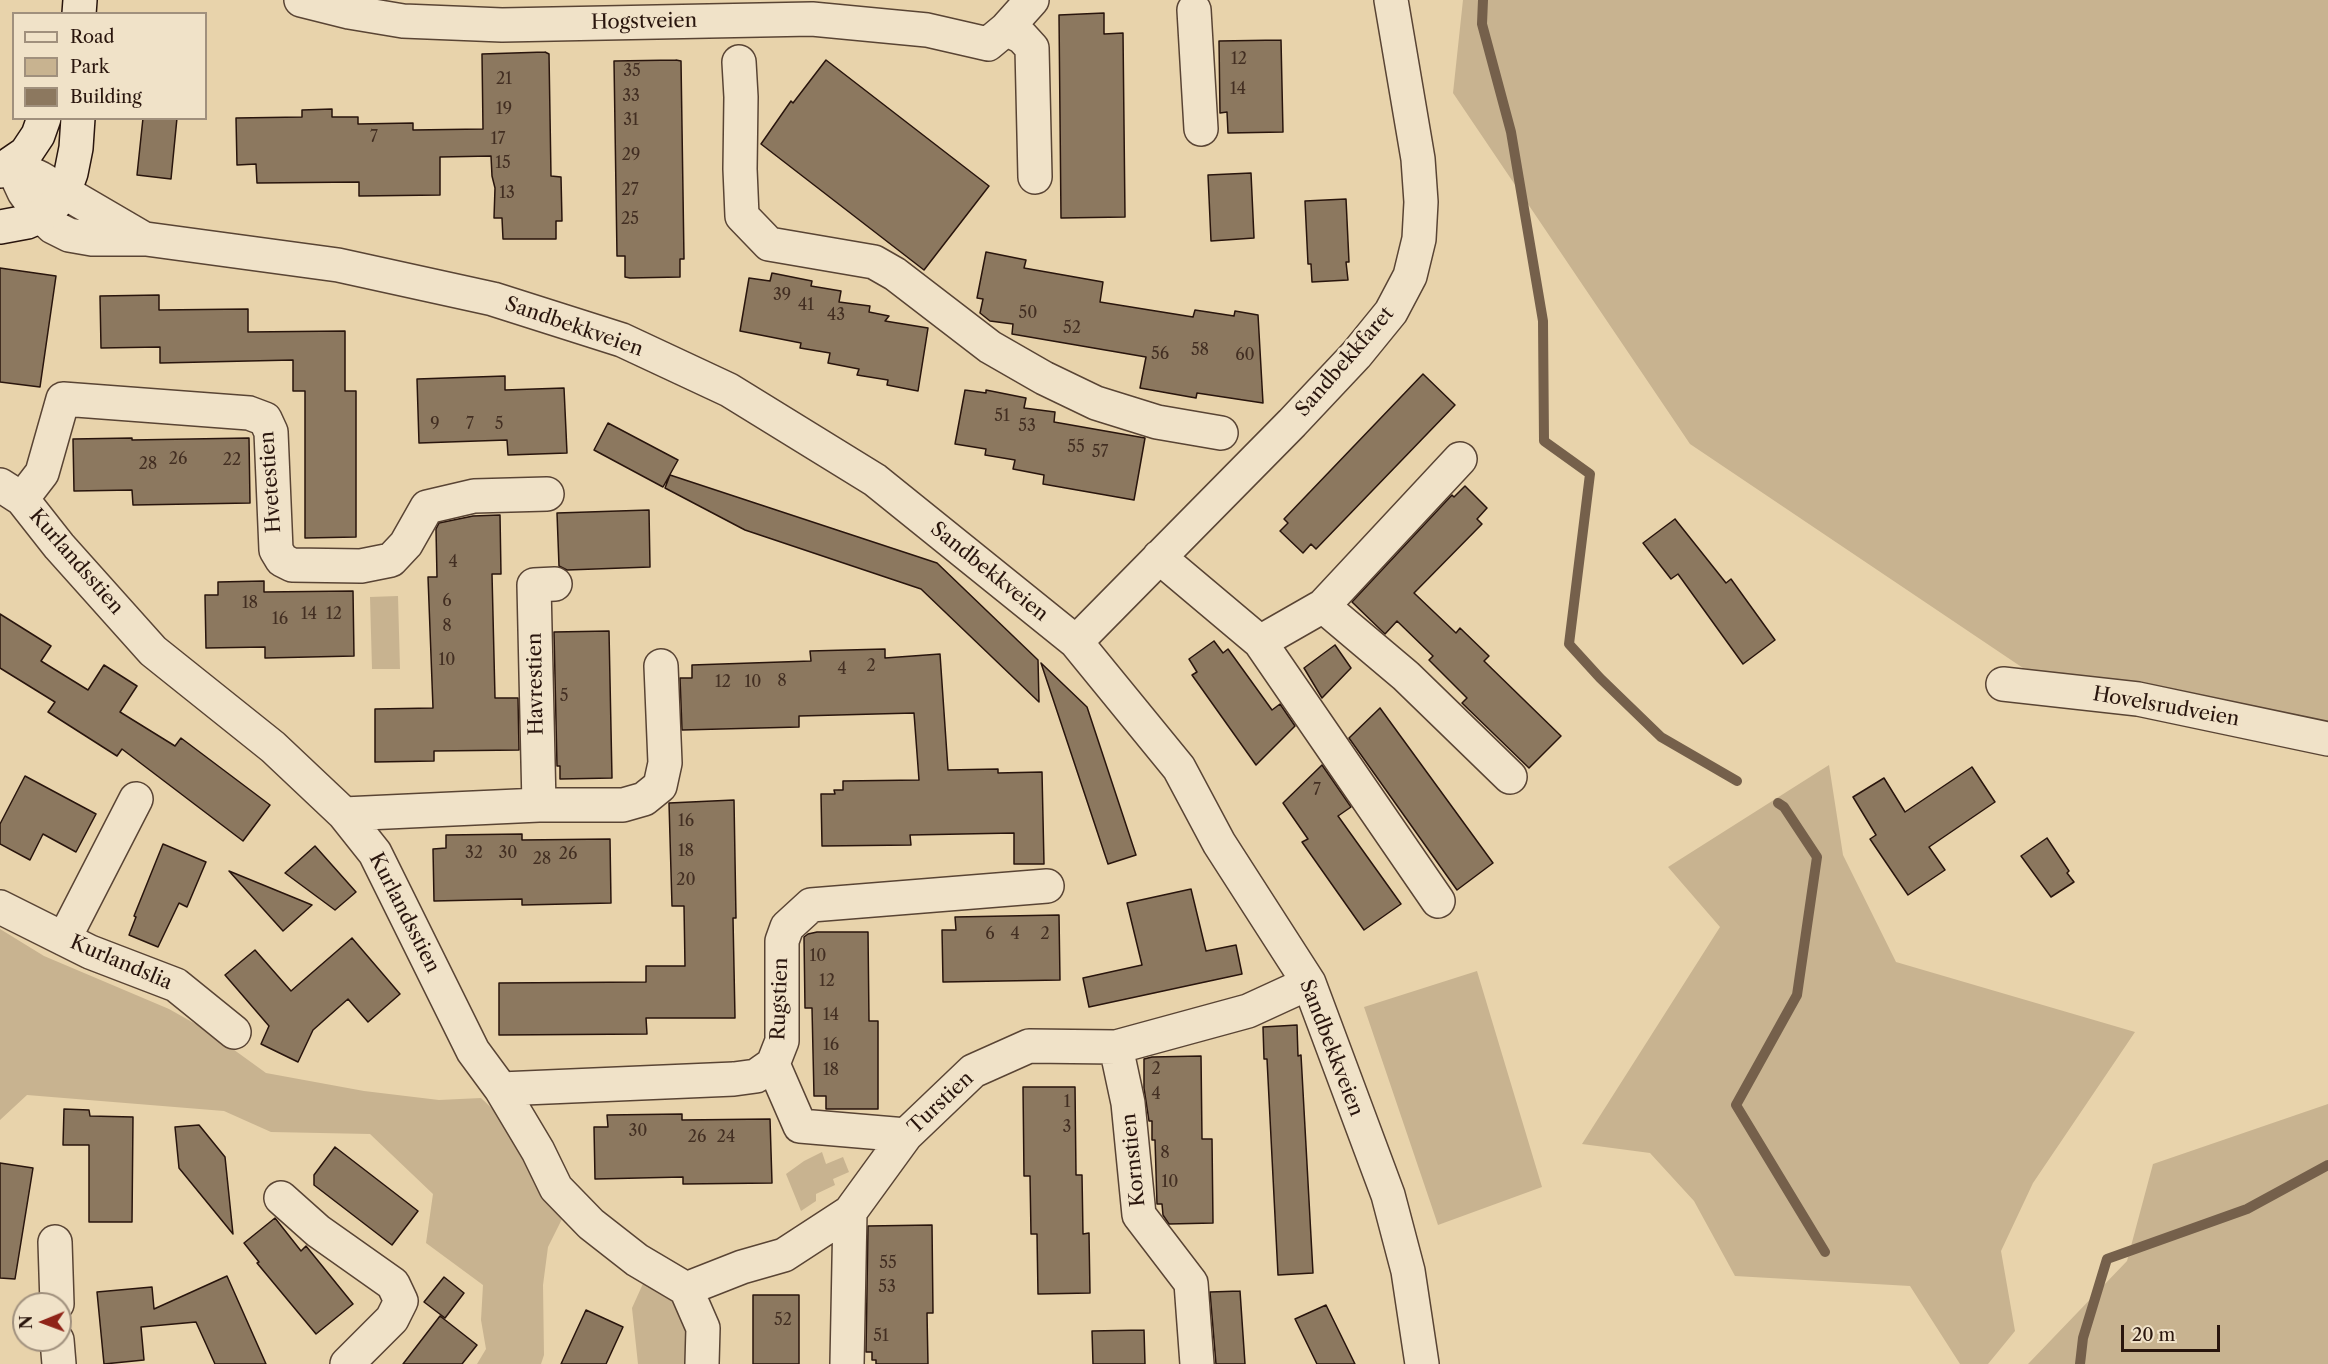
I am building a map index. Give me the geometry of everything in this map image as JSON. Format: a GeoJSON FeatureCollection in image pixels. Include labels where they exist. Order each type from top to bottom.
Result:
{"type":"FeatureCollection","features":[{"type":"Feature","properties":{"kind":"street","name":"Hogstveien"},"geometry":{"type":"LineString","coordinates":[[301,0],[349,12],[403,21],[502,25],[812,19],[997,36]]}},
{"type":"Feature","properties":{"kind":"street"},"geometry":{"type":"LineString","coordinates":[[997,36],[1032,0]]}},
{"type":"Feature","properties":{"kind":"street","name":"Sandbekkfaret"},"geometry":{"type":"LineString","coordinates":[[1076,642],[1356,355],[1391,312],[1410,276],[1419,239],[1421,202],[1417,149],[1391,0]]}},
{"type":"Feature","properties":{"kind":"street"},"geometry":{"type":"LineString","coordinates":[[1194,10],[1201,129]]}},
{"type":"Feature","properties":{"kind":"street"},"geometry":{"type":"LineString","coordinates":[[997,36],[1022,37],[1032,48],[1035,177]]}},
{"type":"Feature","properties":{"kind":"street"},"geometry":{"type":"LineString","coordinates":[[739,62],[742,216],[769,244],[874,262],[895,274],[990,347],[1044,378],[1096,403],[1147,419],[1221,433]]}},
{"type":"Feature","properties":{"kind":"street"},"geometry":{"type":"LineString","coordinates":[[6,168],[26,153],[38,135],[43,120]]}},
{"type":"Feature","properties":{"kind":"street"},"geometry":{"type":"LineString","coordinates":[[0,227],[27,222],[41,216],[54,205],[63,192],[71,173],[78,120]]}},
{"type":"Feature","properties":{"kind":"street","name":"Sandbekkveien"},"geometry":{"type":"LineString","coordinates":[[6,168],[63,192],[146,239]]}},
{"type":"Feature","properties":{"kind":"street","name":"Sandbekkveien"},"geometry":{"type":"LineString","coordinates":[[6,168],[41,216],[53,227],[69,235],[92,239],[146,239],[338,265],[493,299],[622,340],[729,390],[875,480],[1076,642],[1179,768],[1219,843],[1309,983],[1388,1195],[1408,1271],[1422,1364]]}},
{"type":"Feature","properties":{"kind":"street","name":"Hvetestien"},"geometry":{"type":"LineString","coordinates":[[11,492],[42,473],[63,399],[249,412],[265,418],[272,432],[276,550],[282,561],[292,565],[361,566],[391,561],[406,544],[427,507],[474,496],[547,494]]}},
{"type":"Feature","properties":{"kind":"street"},"geometry":{"type":"LineString","coordinates":[[1260,642],[1323,606],[1460,459]]}},
{"type":"Feature","properties":{"kind":"street","name":"Kurlandsstien"},"geometry":{"type":"LineString","coordinates":[[11,492],[153,651],[273,747],[344,814],[375,854],[473,1051],[501,1089],[538,1151],[556,1188],[591,1224],[637,1260],[686,1289]]}},
{"type":"Feature","properties":{"kind":"street"},"geometry":{"type":"LineString","coordinates":[[1159,557],[1260,642],[1438,901]]}},
{"type":"Feature","properties":{"kind":"street","name":"Havrestien"},"geometry":{"type":"LineString","coordinates":[[539,805],[534,585],[555,584]]}},
{"type":"Feature","properties":{"kind":"street"},"geometry":{"type":"LineString","coordinates":[[1323,606],[1406,676],[1510,777]]}},
{"type":"Feature","properties":{"kind":"street"},"geometry":{"type":"LineString","coordinates":[[344,814],[539,805],[623,805],[644,799],[660,786],[665,763],[661,666]]}},
{"type":"Feature","properties":{"kind":"street","name":"Hovelsrudveien"},"geometry":{"type":"LineString","coordinates":[[2003,684],[2138,699],[2328,739]]}},
{"type":"Feature","properties":{"kind":"street"},"geometry":{"type":"LineString","coordinates":[[64,939],[136,799]]}},
{"type":"Feature","properties":{"kind":"street","name":"Rugstien"},"geometry":{"type":"LineString","coordinates":[[501,1089],[734,1079],[756,1076],[773,1064],[782,1041],[782,941],[788,927],[811,905],[1047,886]]}},
{"type":"Feature","properties":{"kind":"street","name":"Kurlandslia"},"geometry":{"type":"LineString","coordinates":[[0,907],[90,952],[176,985],[234,1032]]}},
{"type":"Feature","properties":{"kind":"street","name":"Turstien"},"geometry":{"type":"LineString","coordinates":[[686,1289],[742,1267],[784,1255],[850,1212],[906,1135],[973,1071],[1029,1046],[1116,1047],[1248,1011],[1309,983]]}},
{"type":"Feature","properties":{"kind":"street","name":"Kornstien"},"geometry":{"type":"LineString","coordinates":[[1116,1047],[1128,1103],[1139,1215],[1191,1283],[1197,1364]]}},
{"type":"Feature","properties":{"kind":"street"},"geometry":{"type":"LineString","coordinates":[[773,1064],[800,1125],[906,1135]]}},
{"type":"Feature","properties":{"kind":"street"},"geometry":{"type":"LineString","coordinates":[[281,1198],[318,1231],[393,1284],[401,1301],[392,1320],[347,1364]]}},
{"type":"Feature","properties":{"kind":"street"},"geometry":{"type":"LineString","coordinates":[[847,1364],[850,1212]]}},
{"type":"Feature","properties":{"kind":"street"},"geometry":{"type":"LineString","coordinates":[[56,1242],[57,1292]]}},
{"type":"Feature","properties":{"kind":"street"},"geometry":{"type":"LineString","coordinates":[[686,1289],[703,1328],[702,1364]]}},
{"type":"Feature","properties":{"kind":"green space"},"geometry":{"type":"Polygon","coordinates":[[[1463,0],[2328,0],[2328,726],[2023,668],[1690,444],[1453,93],[1463,0]]]}},
{"type":"Feature","properties":{"kind":"green space"},"geometry":{"type":"Polygon","coordinates":[[[398,596],[400,669],[372,669],[370,597],[398,596]]]}},
{"type":"Feature","properties":{"kind":"green space"},"geometry":{"type":"Polygon","coordinates":[[[1829,765],[1843,855],[1896,962],[2135,1032],[2033,1183],[2001,1251],[2015,1331],[1988,1364],[1960,1364],[1910,1286],[1735,1276],[1694,1201],[1650,1153],[1582,1144],[1720,927],[1668,867],[1829,765]]]}},
{"type":"Feature","properties":{"kind":"green space"},"geometry":{"type":"Polygon","coordinates":[[[0,929],[44,956],[169,1009],[208,1031],[266,1073],[364,1091],[439,1100],[481,1098],[504,1120],[569,1205],[548,1247],[543,1285],[544,1355],[541,1364],[477,1364],[486,1349],[481,1320],[483,1285],[426,1243],[433,1194],[370,1134],[271,1132],[224,1111],[27,1095],[0,1120],[0,929]]]}},
{"type":"Feature","properties":{"kind":"green space"},"geometry":{"type":"Polygon","coordinates":[[[1477,971],[1542,1187],[1438,1225],[1364,1007],[1477,971]]]}},
{"type":"Feature","properties":{"kind":"green space"},"geometry":{"type":"Polygon","coordinates":[[[2328,1104],[2328,1364],[2028,1364],[2127,1261],[2153,1164],[2328,1104]]]}},
{"type":"Feature","properties":{"kind":"green space"},"geometry":{"type":"Polygon","coordinates":[[[822,1152],[826,1164],[843,1157],[849,1172],[833,1179],[835,1185],[816,1194],[816,1201],[801,1211],[786,1174],[822,1152]]]}},
{"type":"Feature","properties":{"kind":"green space"},"geometry":{"type":"Polygon","coordinates":[[[646,1277],[692,1317],[688,1364],[638,1364],[632,1308],[646,1277]]]}},
{"type":"Feature","properties":{"kind":"building"},"geometry":{"type":"Polygon","coordinates":[[[1104,13],[1104,34],[1123,33],[1125,217],[1061,218],[1059,15],[1104,13]]]}},
{"type":"Feature","properties":{"kind":"building"},"geometry":{"type":"Polygon","coordinates":[[[1281,40],[1283,132],[1228,133],[1227,112],[1220,113],[1219,41],[1281,40]]]}},
{"type":"Feature","properties":{"kind":"building"},"geometry":{"type":"Polygon","coordinates":[[[545,52],[549,54],[551,176],[561,177],[562,221],[556,221],[556,239],[503,239],[502,218],[494,218],[495,188],[491,156],[440,157],[440,195],[359,196],[359,182],[257,183],[256,164],[237,165],[236,118],[302,117],[302,110],[332,109],[332,117],[358,117],[358,124],[413,123],[413,130],[483,129],[482,54],[545,52]]]}},
{"type":"Feature","properties":{"kind":"building"},"geometry":{"type":"Polygon","coordinates":[[[826,60],[989,186],[924,270],[761,144],[791,101],[793,103],[826,60]]]}},
{"type":"Feature","properties":{"kind":"building"},"geometry":{"type":"Polygon","coordinates":[[[614,61],[681,61],[684,259],[680,259],[680,277],[625,277],[625,256],[617,256],[614,61]]]}},
{"type":"Feature","properties":{"kind":"building"},"geometry":{"type":"Polygon","coordinates":[[[143,120],[177,120],[171,179],[137,175],[143,120]]]}},
{"type":"Feature","properties":{"kind":"building"},"geometry":{"type":"Polygon","coordinates":[[[1251,173],[1254,238],[1211,241],[1208,175],[1251,173]]]}},
{"type":"Feature","properties":{"kind":"building"},"geometry":{"type":"Polygon","coordinates":[[[1346,199],[1348,280],[1312,282],[1311,264],[1308,264],[1305,201],[1346,199]]]}},
{"type":"Feature","properties":{"kind":"building"},"geometry":{"type":"Polygon","coordinates":[[[986,252],[1026,260],[1024,268],[1103,282],[1100,302],[1193,317],[1195,310],[1234,316],[1235,311],[1258,315],[1263,403],[1197,393],[1196,398],[1140,388],[1146,357],[1012,334],[1013,324],[990,321],[980,313],[983,299],[977,298],[986,252]]]}},
{"type":"Feature","properties":{"kind":"building"},"geometry":{"type":"Polygon","coordinates":[[[0,268],[56,276],[40,387],[0,382],[0,268]]]}},
{"type":"Feature","properties":{"kind":"building"},"geometry":{"type":"Polygon","coordinates":[[[772,273],[812,281],[811,286],[841,291],[839,302],[870,306],[869,312],[889,316],[885,321],[928,328],[918,391],[887,385],[888,380],[857,375],[859,369],[828,363],[830,353],[800,348],[801,343],[740,331],[749,278],[770,281],[772,273]]]}},
{"type":"Feature","properties":{"kind":"building"},"geometry":{"type":"Polygon","coordinates":[[[159,295],[159,310],[248,309],[248,332],[345,331],[345,391],[356,391],[356,537],[305,538],[305,391],[293,391],[293,360],[160,363],[160,347],[101,348],[100,296],[159,295]]]}},
{"type":"Feature","properties":{"kind":"building"},"geometry":{"type":"Polygon","coordinates":[[[1423,374],[1455,405],[1316,549],[1311,544],[1303,553],[1280,531],[1288,523],[1284,519],[1423,374]]]}},
{"type":"Feature","properties":{"kind":"building"},"geometry":{"type":"Polygon","coordinates":[[[505,376],[505,390],[564,388],[567,453],[508,455],[507,440],[419,443],[417,379],[505,376]]]}},
{"type":"Feature","properties":{"kind":"building"},"geometry":{"type":"Polygon","coordinates":[[[965,390],[986,393],[986,390],[1026,398],[1024,408],[1055,412],[1054,422],[1145,438],[1134,500],[1043,484],[1044,475],[1013,469],[1015,460],[985,455],[986,449],[955,444],[965,390]]]}},
{"type":"Feature","properties":{"kind":"building"},"geometry":{"type":"Polygon","coordinates":[[[608,423],[678,460],[663,487],[594,450],[608,423]]]}},
{"type":"Feature","properties":{"kind":"building"},"geometry":{"type":"Polygon","coordinates":[[[132,438],[132,440],[249,438],[250,503],[133,505],[132,490],[74,491],[73,439],[132,438]]]}},
{"type":"Feature","properties":{"kind":"building"},"geometry":{"type":"Polygon","coordinates":[[[670,475],[937,563],[1038,660],[1039,702],[921,589],[745,530],[665,488],[670,475]]]}},
{"type":"Feature","properties":{"kind":"building"},"geometry":{"type":"Polygon","coordinates":[[[1465,486],[1487,508],[1477,519],[1482,524],[1414,593],[1456,633],[1460,628],[1489,656],[1484,661],[1561,736],[1529,768],[1462,703],[1467,698],[1429,660],[1433,656],[1397,621],[1385,634],[1352,602],[1452,495],[1454,497],[1465,486]]]}},
{"type":"Feature","properties":{"kind":"building"},"geometry":{"type":"Polygon","coordinates":[[[649,510],[650,567],[567,570],[559,566],[557,513],[649,510]]]}},
{"type":"Feature","properties":{"kind":"building"},"geometry":{"type":"Polygon","coordinates":[[[500,515],[501,574],[492,574],[495,698],[518,698],[519,750],[434,751],[434,761],[375,762],[375,709],[433,708],[428,577],[437,577],[436,529],[439,523],[473,516],[500,515]]]}},
{"type":"Feature","properties":{"kind":"building"},"geometry":{"type":"Polygon","coordinates":[[[1675,519],[1726,583],[1731,579],[1775,640],[1743,664],[1678,574],[1671,579],[1643,543],[1675,519]]]}},
{"type":"Feature","properties":{"kind":"building"},"geometry":{"type":"Polygon","coordinates":[[[264,581],[264,592],[353,591],[354,656],[265,658],[265,647],[206,648],[205,595],[218,595],[218,582],[264,581]]]}},
{"type":"Feature","properties":{"kind":"building"},"geometry":{"type":"Polygon","coordinates":[[[0,614],[51,646],[41,661],[88,690],[104,665],[137,686],[120,712],[175,746],[181,738],[270,805],[243,841],[122,749],[117,756],[48,712],[55,702],[0,668],[0,614]]]}},
{"type":"Feature","properties":{"kind":"building"},"geometry":{"type":"Polygon","coordinates":[[[609,631],[612,778],[560,779],[560,766],[557,766],[554,632],[609,631]]]}},
{"type":"Feature","properties":{"kind":"building"},"geometry":{"type":"Polygon","coordinates":[[[1214,641],[1223,653],[1228,649],[1272,710],[1280,704],[1295,726],[1256,765],[1192,675],[1197,672],[1189,659],[1214,641]]]}},
{"type":"Feature","properties":{"kind":"building"},"geometry":{"type":"Polygon","coordinates":[[[1335,645],[1351,668],[1322,698],[1304,668],[1335,645]]]}},
{"type":"Feature","properties":{"kind":"building"},"geometry":{"type":"Polygon","coordinates":[[[885,649],[885,658],[940,654],[948,770],[998,769],[998,773],[1042,772],[1044,864],[1014,864],[1014,833],[910,835],[911,845],[822,846],[821,794],[835,794],[834,790],[843,790],[843,781],[919,780],[914,713],[799,716],[799,727],[682,730],[680,678],[692,678],[692,665],[811,661],[810,651],[885,649]]]}},
{"type":"Feature","properties":{"kind":"building"},"geometry":{"type":"Polygon","coordinates":[[[1041,663],[1087,707],[1136,855],[1108,864],[1041,663]]]}},
{"type":"Feature","properties":{"kind":"building"},"geometry":{"type":"Polygon","coordinates":[[[1380,708],[1493,863],[1457,890],[1349,738],[1380,708]]]}},
{"type":"Feature","properties":{"kind":"building"},"geometry":{"type":"Polygon","coordinates":[[[1322,765],[1351,807],[1338,816],[1401,904],[1364,930],[1302,842],[1308,839],[1283,803],[1322,765]]]}},
{"type":"Feature","properties":{"kind":"building"},"geometry":{"type":"Polygon","coordinates":[[[1972,767],[1995,802],[1929,847],[1945,870],[1908,895],[1870,839],[1876,835],[1853,797],[1884,778],[1905,812],[1972,767]]]}},
{"type":"Feature","properties":{"kind":"building"},"geometry":{"type":"Polygon","coordinates":[[[25,776],[96,814],[76,852],[43,834],[30,860],[0,844],[0,824],[25,776]]]}},
{"type":"Feature","properties":{"kind":"building"},"geometry":{"type":"Polygon","coordinates":[[[734,800],[735,1018],[646,1018],[647,1034],[499,1035],[499,983],[646,982],[646,966],[685,966],[684,906],[672,906],[669,803],[734,800]]]}},
{"type":"Feature","properties":{"kind":"building"},"geometry":{"type":"Polygon","coordinates":[[[522,834],[522,840],[610,839],[611,903],[522,905],[522,899],[434,901],[433,849],[446,848],[446,835],[522,834]]]}},
{"type":"Feature","properties":{"kind":"building"},"geometry":{"type":"Polygon","coordinates":[[[2047,838],[2074,882],[2051,897],[2021,856],[2047,838]]]}},
{"type":"Feature","properties":{"kind":"building"},"geometry":{"type":"Polygon","coordinates":[[[163,844],[206,862],[187,907],[179,903],[158,947],[129,935],[136,917],[134,916],[163,844]]]}},
{"type":"Feature","properties":{"kind":"building"},"geometry":{"type":"Polygon","coordinates":[[[315,846],[356,892],[335,910],[285,873],[315,846]]]}},
{"type":"Feature","properties":{"kind":"building"},"geometry":{"type":"Polygon","coordinates":[[[229,871],[312,905],[283,931],[229,871]]]}},
{"type":"Feature","properties":{"kind":"building"},"geometry":{"type":"Polygon","coordinates":[[[1191,889],[1206,951],[1236,945],[1242,974],[1089,1007],[1083,978],[1142,965],[1127,903],[1191,889]]]}},
{"type":"Feature","properties":{"kind":"building"},"geometry":{"type":"Polygon","coordinates":[[[1059,915],[1060,980],[943,982],[942,930],[956,930],[955,917],[1059,915]]]}},
{"type":"Feature","properties":{"kind":"building"},"geometry":{"type":"Polygon","coordinates":[[[817,932],[868,932],[869,1021],[878,1021],[878,1109],[826,1109],[826,1096],[814,1096],[812,1008],[805,1008],[804,937],[817,932]]]}},
{"type":"Feature","properties":{"kind":"building"},"geometry":{"type":"Polygon","coordinates":[[[352,938],[400,994],[368,1022],[348,999],[313,1030],[298,1062],[261,1044],[269,1026],[225,975],[255,950],[291,991],[352,938]]]}},
{"type":"Feature","properties":{"kind":"building"},"geometry":{"type":"Polygon","coordinates":[[[1297,1025],[1298,1056],[1301,1055],[1313,1273],[1278,1275],[1267,1059],[1264,1059],[1263,1027],[1297,1025]]]}},
{"type":"Feature","properties":{"kind":"building"},"geometry":{"type":"Polygon","coordinates":[[[1201,1056],[1202,1139],[1212,1139],[1213,1223],[1169,1224],[1163,1215],[1162,1204],[1157,1204],[1155,1140],[1152,1140],[1152,1121],[1149,1121],[1144,1088],[1144,1059],[1201,1056]]]}},
{"type":"Feature","properties":{"kind":"building"},"geometry":{"type":"Polygon","coordinates":[[[1023,1087],[1075,1087],[1076,1175],[1082,1175],[1083,1234],[1089,1233],[1090,1293],[1038,1294],[1037,1234],[1031,1234],[1030,1176],[1024,1176],[1023,1087]]]}},
{"type":"Feature","properties":{"kind":"building"},"geometry":{"type":"Polygon","coordinates":[[[64,1109],[89,1110],[90,1116],[133,1117],[132,1222],[89,1222],[89,1145],[63,1145],[64,1109]]]}},
{"type":"Feature","properties":{"kind":"building"},"geometry":{"type":"Polygon","coordinates":[[[682,1114],[682,1120],[770,1119],[772,1183],[683,1184],[683,1177],[595,1179],[594,1127],[608,1127],[607,1115],[682,1114]]]}},
{"type":"Feature","properties":{"kind":"building"},"geometry":{"type":"Polygon","coordinates":[[[199,1125],[225,1157],[233,1234],[179,1168],[175,1127],[199,1125]]]}},
{"type":"Feature","properties":{"kind":"building"},"geometry":{"type":"Polygon","coordinates":[[[335,1147],[418,1211],[392,1245],[314,1185],[314,1175],[335,1147]]]}},
{"type":"Feature","properties":{"kind":"building"},"geometry":{"type":"Polygon","coordinates":[[[0,1163],[33,1168],[15,1279],[0,1278],[0,1163]]]}},
{"type":"Feature","properties":{"kind":"building"},"geometry":{"type":"Polygon","coordinates":[[[275,1218],[301,1251],[306,1246],[353,1304],[316,1334],[257,1263],[259,1262],[244,1243],[275,1218]]]}},
{"type":"Feature","properties":{"kind":"building"},"geometry":{"type":"Polygon","coordinates":[[[932,1225],[933,1313],[927,1313],[928,1364],[876,1364],[876,1360],[872,1360],[872,1352],[866,1352],[868,1226],[932,1225]]]}},
{"type":"Feature","properties":{"kind":"building"},"geometry":{"type":"Polygon","coordinates":[[[227,1276],[266,1364],[215,1364],[196,1322],[141,1327],[144,1360],[104,1364],[97,1292],[152,1287],[154,1309],[227,1276]]]}},
{"type":"Feature","properties":{"kind":"building"},"geometry":{"type":"Polygon","coordinates":[[[444,1277],[464,1293],[445,1318],[424,1302],[444,1277]]]}},
{"type":"Feature","properties":{"kind":"building"},"geometry":{"type":"Polygon","coordinates":[[[1240,1291],[1245,1364],[1216,1364],[1210,1292],[1240,1291]]]}},
{"type":"Feature","properties":{"kind":"building"},"geometry":{"type":"Polygon","coordinates":[[[753,1295],[799,1295],[799,1364],[753,1364],[753,1295]]]}},
{"type":"Feature","properties":{"kind":"building"},"geometry":{"type":"Polygon","coordinates":[[[1326,1305],[1355,1364],[1317,1364],[1295,1319],[1326,1305]]]}},
{"type":"Feature","properties":{"kind":"building"},"geometry":{"type":"Polygon","coordinates":[[[586,1310],[623,1327],[606,1364],[561,1364],[586,1310]]]}},
{"type":"Feature","properties":{"kind":"building"},"geometry":{"type":"Polygon","coordinates":[[[440,1316],[477,1345],[462,1364],[403,1364],[440,1316]]]}},
{"type":"Feature","properties":{"kind":"building"},"geometry":{"type":"Polygon","coordinates":[[[1144,1330],[1145,1364],[1093,1364],[1092,1331],[1144,1330]]]}},
{"type":"Feature","properties":{"kind":"waterway"},"geometry":{"type":"LineString","coordinates":[[1483,0],[1482,24],[1511,132],[1543,321],[1544,441],[1590,474],[1569,644],[1600,678],[1661,737],[1737,781]]}},
{"type":"Feature","properties":{"kind":"waterway"},"geometry":{"type":"LineString","coordinates":[[1778,803],[1784,807],[1817,857],[1797,995],[1736,1105],[1825,1252]]}},
{"type":"Feature","properties":{"kind":"waterway"},"geometry":{"type":"LineString","coordinates":[[2080,1364],[2083,1338],[2107,1259],[2247,1209],[2328,1165]]}}]}
